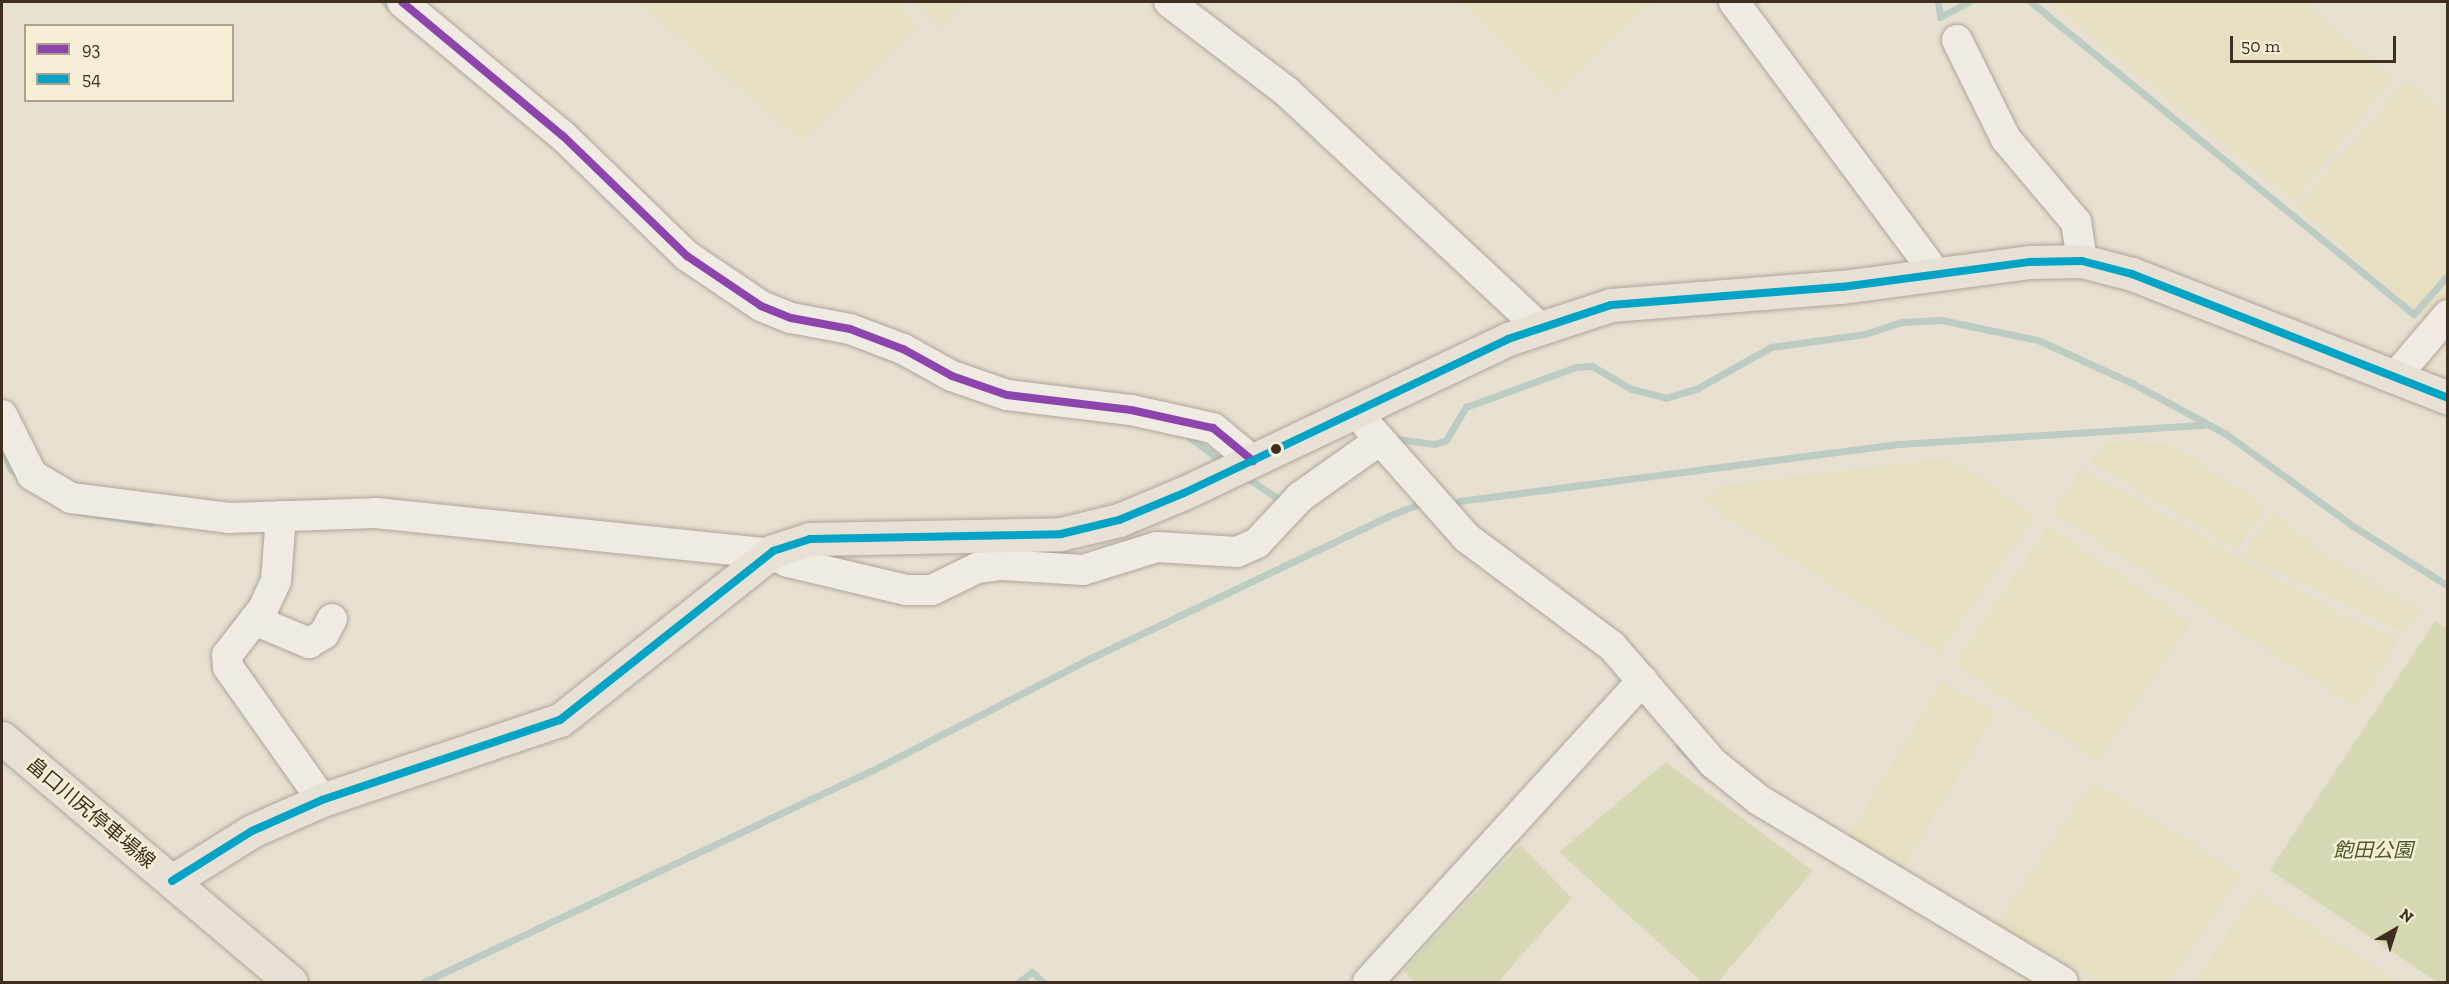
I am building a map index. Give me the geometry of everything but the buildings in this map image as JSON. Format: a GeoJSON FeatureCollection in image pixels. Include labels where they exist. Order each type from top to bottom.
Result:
{"type":"FeatureCollection","features":[{"type":"Feature","properties":{"kind":"main road"},"geometry":{"type":"LineString","coordinates":[[172,881],[252,831],[322,800],[560,720],[770,554],[810,539],[859,536],[1061,534],[1119,520],[1253,461],[1355,411],[1539,327],[1611,305],[1820,289],[2030,262],[2082,261],[2132,274],[2448,398]]}},
{"type":"Feature","properties":{"kind":"main road","name":"畠口川尻停車場線"},"geometry":{"type":"LineString","coordinates":[[2,738],[291,982]]}},
{"type":"Feature","properties":{"kind":"street"},"geometry":{"type":"LineString","coordinates":[[402,2],[563,136],[687,256],[761,306],[791,318],[850,329],[903,349],[952,376],[1007,395],[1131,410],[1213,428],[1253,461]]}},
{"type":"Feature","properties":{"kind":"street"},"geometry":{"type":"LineString","coordinates":[[1169,2],[1287,92],[1539,327]]}},
{"type":"Feature","properties":{"kind":"street"},"geometry":{"type":"LineString","coordinates":[[1734,2],[1936,274]]}},
{"type":"Feature","properties":{"kind":"street"},"geometry":{"type":"LineString","coordinates":[[1957,40],[2006,139],[2076,222],[2082,261]]}},
{"type":"Feature","properties":{"kind":"street"},"geometry":{"type":"LineString","coordinates":[[2394,378],[2448,315]]}},
{"type":"Feature","properties":{"kind":"street"},"geometry":{"type":"LineString","coordinates":[[1355,411],[1467,538],[1612,646],[1713,763],[1759,800],[2063,982]]}},
{"type":"Feature","properties":{"kind":"street"},"geometry":{"type":"LineString","coordinates":[[2,415],[32,475],[71,498],[229,518],[376,513],[770,554],[788,562],[906,590],[932,590],[977,568],[1002,565],[1083,570],[1157,547],[1236,552],[1257,543],[1300,497],[1386,446]]}},
{"type":"Feature","properties":{"kind":"street"},"geometry":{"type":"LineString","coordinates":[[281,516],[276,581],[254,620],[227,656],[228,667],[322,800]]}},
{"type":"Feature","properties":{"kind":"street"},"geometry":{"type":"LineString","coordinates":[[254,620],[309,643],[324,634],[332,619]]}},
{"type":"Feature","properties":{"kind":"street"},"geometry":{"type":"LineString","coordinates":[[1368,982],[1643,680]]}},
{"type":"Feature","properties":{"kind":"shaded area"},"geometry":{"type":"Polygon","coordinates":[[[637,2],[896,2],[918,25],[801,141],[637,2]]]}},
{"type":"Feature","properties":{"kind":"shaded area"},"geometry":{"type":"Polygon","coordinates":[[[916,2],[963,2],[942,29],[916,2]]]}},
{"type":"Feature","properties":{"kind":"shaded area"},"geometry":{"type":"Polygon","coordinates":[[[1460,2],[1652,2],[1555,95],[1460,2]]]}},
{"type":"Feature","properties":{"kind":"shaded area"},"geometry":{"type":"Polygon","coordinates":[[[2050,2],[2304,2],[2393,79],[2294,201],[2050,2]]]}},
{"type":"Feature","properties":{"kind":"shaded area"},"geometry":{"type":"Polygon","coordinates":[[[2407,80],[2447,114],[2447,301],[2429,323],[2297,206],[2407,80]]]}},
{"type":"Feature","properties":{"kind":"shaded area"},"geometry":{"type":"Polygon","coordinates":[[[2136,442],[2174,446],[2266,506],[2238,549],[2090,462],[2104,444],[2136,442]]]}},
{"type":"Feature","properties":{"kind":"shaded area"},"geometry":{"type":"Polygon","coordinates":[[[1931,460],[1958,462],[2035,517],[1938,654],[1704,502],[1720,486],[1931,460]]]}},
{"type":"Feature","properties":{"kind":"shaded area"},"geometry":{"type":"Polygon","coordinates":[[[2081,468],[2347,618],[2400,639],[2357,707],[2053,513],[2081,468]]]}},
{"type":"Feature","properties":{"kind":"shaded area"},"geometry":{"type":"Polygon","coordinates":[[[2273,512],[2337,564],[2422,607],[2406,633],[2243,555],[2273,512]]]}},
{"type":"Feature","properties":{"kind":"shaded area"},"geometry":{"type":"Polygon","coordinates":[[[2048,526],[2191,623],[2098,761],[1955,664],[2048,526]]]}},
{"type":"Feature","properties":{"kind":"shaded area"},"geometry":{"type":"Polygon","coordinates":[[[1942,681],[1996,713],[1899,875],[1845,842],[1942,681]]]}},
{"type":"Feature","properties":{"kind":"shaded area"},"geometry":{"type":"Polygon","coordinates":[[[2092,781],[2242,874],[2169,982],[2104,982],[1996,925],[2092,781]]]}},
{"type":"Feature","properties":{"kind":"shaded area"},"geometry":{"type":"Polygon","coordinates":[[[2256,891],[2399,982],[2194,982],[2256,891]]]}},
{"type":"Feature","properties":{"kind":"green space","name":"飽田公園"},"geometry":{"type":"Polygon","coordinates":[[[2435,621],[2448,629],[2447,982],[2437,982],[2270,870],[2435,621]]]}},
{"type":"Feature","properties":{"kind":"green space"},"geometry":{"type":"Polygon","coordinates":[[[1666,762],[1813,871],[1718,982],[1702,982],[1559,852],[1666,762]]]}},
{"type":"Feature","properties":{"kind":"green space"},"geometry":{"type":"Polygon","coordinates":[[[1520,845],[1572,898],[1498,982],[1415,982],[1403,971],[1520,845]]]}},
{"type":"Feature","properties":{"kind":"waterway"},"geometry":{"type":"LineString","coordinates":[[384,2],[393,10]]}},
{"type":"Feature","properties":{"kind":"waterway"},"geometry":{"type":"LineString","coordinates":[[1938,2],[1940,17],[1968,2]]}},
{"type":"Feature","properties":{"kind":"waterway"},"geometry":{"type":"LineString","coordinates":[[2031,2],[2414,314],[2448,275]]}},
{"type":"Feature","properties":{"kind":"waterway"},"geometry":{"type":"LineString","coordinates":[[1393,442],[1398,439],[1435,444],[1446,440],[1466,407],[1576,367],[1592,366],[1631,389],[1666,398],[1698,388],[1771,347],[1865,334],[1902,322],[1941,320],[2038,340],[2134,384],[2226,434],[2356,528],[2448,586]]}},
{"type":"Feature","properties":{"kind":"waterway"},"geometry":{"type":"LineString","coordinates":[[1459,501],[1900,444],[2204,425]]}},
{"type":"Feature","properties":{"kind":"waterway"},"geometry":{"type":"LineString","coordinates":[[1188,436],[1225,464]]}},
{"type":"Feature","properties":{"kind":"waterway"},"geometry":{"type":"LineString","coordinates":[[2,448],[11,469],[20,475]]}},
{"type":"Feature","properties":{"kind":"waterway"},"geometry":{"type":"LineString","coordinates":[[1244,476],[1285,503]]}},
{"type":"Feature","properties":{"kind":"waterway"},"geometry":{"type":"LineString","coordinates":[[424,982],[871,771],[1093,657],[1388,516],[1425,502]]}},
{"type":"Feature","properties":{"kind":"waterway"},"geometry":{"type":"LineString","coordinates":[[80,512],[151,523]]}},
{"type":"Feature","properties":{"kind":"waterway"},"geometry":{"type":"LineString","coordinates":[[1679,746],[1706,775]]}},
{"type":"Feature","properties":{"kind":"waterway"},"geometry":{"type":"LineString","coordinates":[[1019,982],[1032,972],[1043,982]]}},
{"type":"Feature","properties":{"kind":"transit line","name":"93"},"geometry":{"type":"LineString","coordinates":[[402,2],[563,136],[687,256],[761,306],[791,318],[850,329],[903,349],[952,376],[1007,395],[1131,410],[1213,428],[1253,461]]}},
{"type":"Feature","properties":{"kind":"transit line","name":"54"},"geometry":{"type":"LineString","coordinates":[[172,881],[252,831],[322,800],[560,720],[773,551],[810,539],[1061,534],[1119,520],[1184,493],[1508,339],[1611,305],[1842,287],[2030,262],[2082,261],[2132,274],[2448,398]]}}]}
